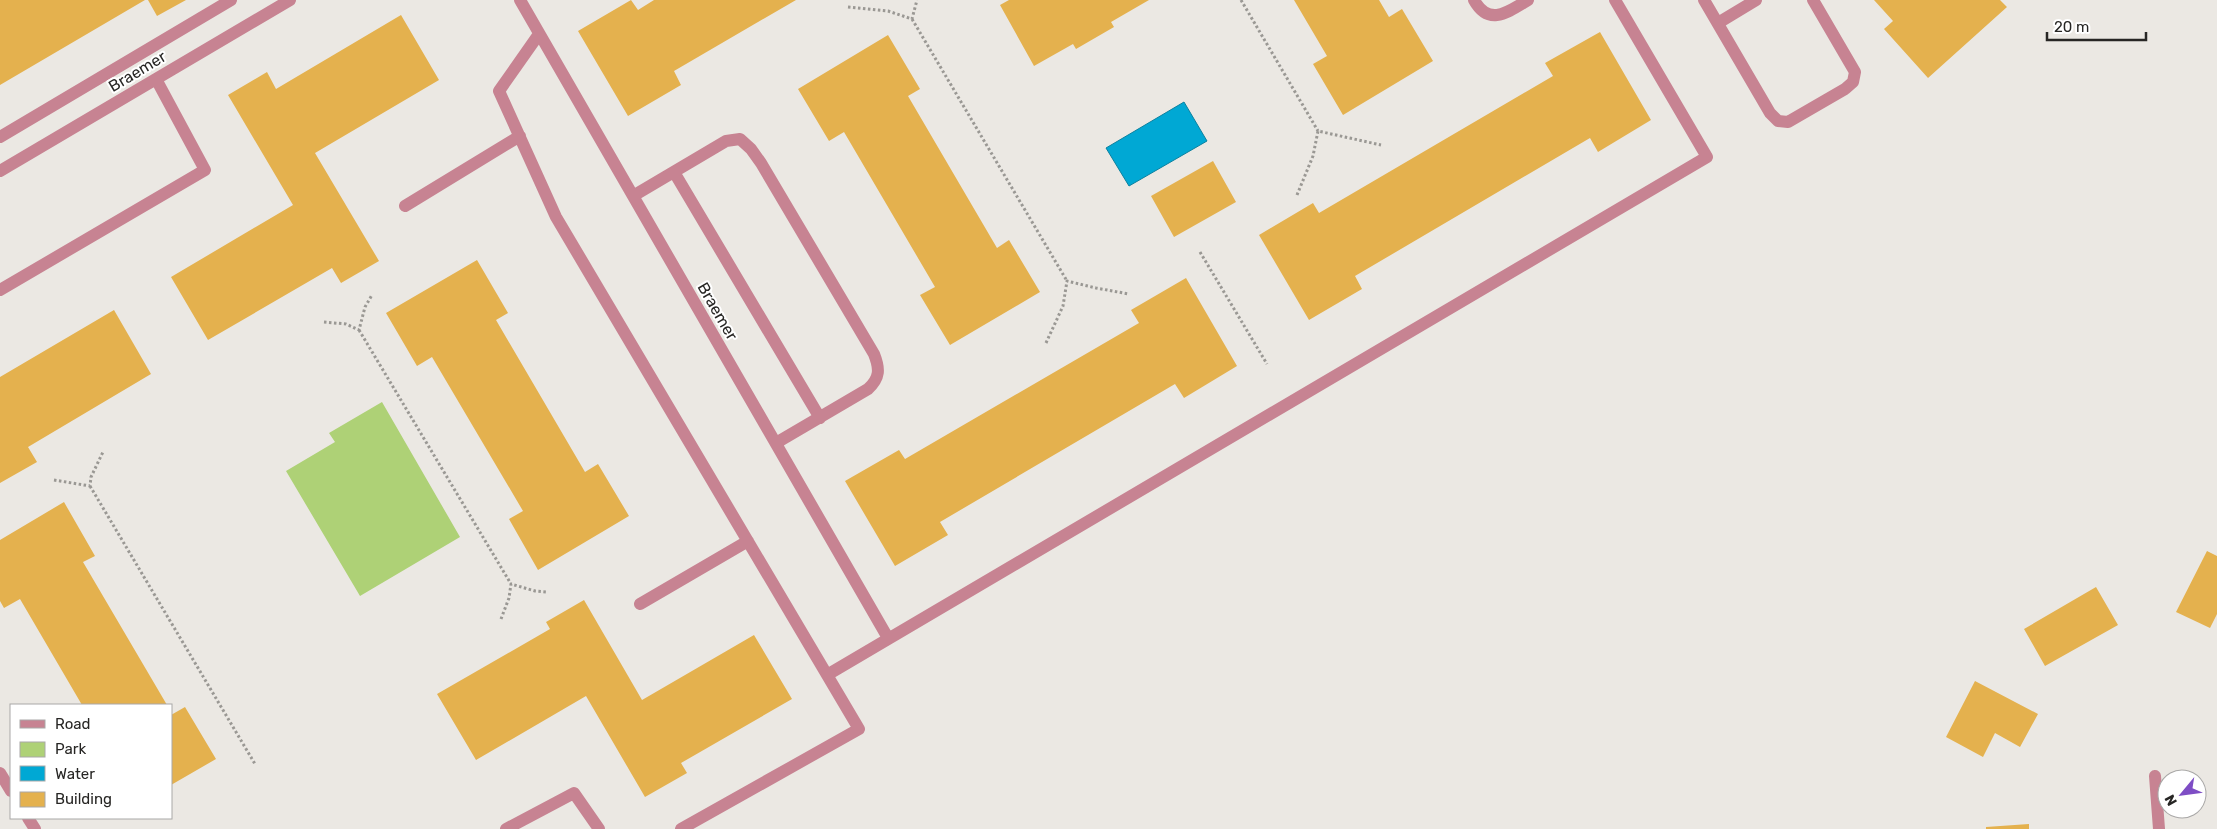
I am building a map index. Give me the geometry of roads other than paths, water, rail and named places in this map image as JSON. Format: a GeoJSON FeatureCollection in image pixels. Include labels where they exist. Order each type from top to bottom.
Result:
{"type":"FeatureCollection","features":[{"type":"Feature","properties":{"kind":"street"},"geometry":{"type":"LineString","coordinates":[[0,137],[231,0]]}},
{"type":"Feature","properties":{"kind":"street","name":"Braemer"},"geometry":{"type":"LineString","coordinates":[[0,171],[290,0]]}},
{"type":"Feature","properties":{"kind":"street","name":"Braemer"},"geometry":{"type":"LineString","coordinates":[[520,0],[888,638]]}},
{"type":"Feature","properties":{"kind":"street"},"geometry":{"type":"LineString","coordinates":[[1474,0],[1483,12],[1495,16],[1504,14],[1528,0]]}},
{"type":"Feature","properties":{"kind":"street"},"geometry":{"type":"LineString","coordinates":[[827,675],[1707,157],[1615,0]]}},
{"type":"Feature","properties":{"kind":"street"},"geometry":{"type":"LineString","coordinates":[[1704,0],[1770,113],[1778,121],[1788,122],[1845,89],[1853,82],[1855,72],[1813,0]]}},
{"type":"Feature","properties":{"kind":"street"},"geometry":{"type":"LineString","coordinates":[[1718,23],[1756,0]]}},
{"type":"Feature","properties":{"kind":"street"},"geometry":{"type":"LineString","coordinates":[[539,34],[499,91],[556,217],[859,729],[681,829]]}},
{"type":"Feature","properties":{"kind":"street"},"geometry":{"type":"LineString","coordinates":[[0,290],[205,170],[156,79]]}},
{"type":"Feature","properties":{"kind":"street"},"geometry":{"type":"LineString","coordinates":[[405,206],[520,136]]}},
{"type":"Feature","properties":{"kind":"street"},"geometry":{"type":"LineString","coordinates":[[633,196],[726,140],[740,140],[761,163],[874,354],[880,368],[876,381],[868,389],[776,443]]}},
{"type":"Feature","properties":{"kind":"street"},"geometry":{"type":"LineString","coordinates":[[674,172],[820,418]]}},
{"type":"Feature","properties":{"kind":"street"},"geometry":{"type":"LineString","coordinates":[[640,604],[748,540]]}},
{"type":"Feature","properties":{"kind":"street"},"geometry":{"type":"LineString","coordinates":[[0,772],[10,789]]}},
{"type":"Feature","properties":{"kind":"street"},"geometry":{"type":"LineString","coordinates":[[2155,776],[2158,829]]}},
{"type":"Feature","properties":{"kind":"street"},"geometry":{"type":"LineString","coordinates":[[506,829],[574,793],[599,829]]}},
{"type":"Feature","properties":{"kind":"water"},"geometry":{"type":"Polygon","coordinates":[[[1184,102],[1207,141],[1129,186],[1106,148],[1184,102]]]}}]}
